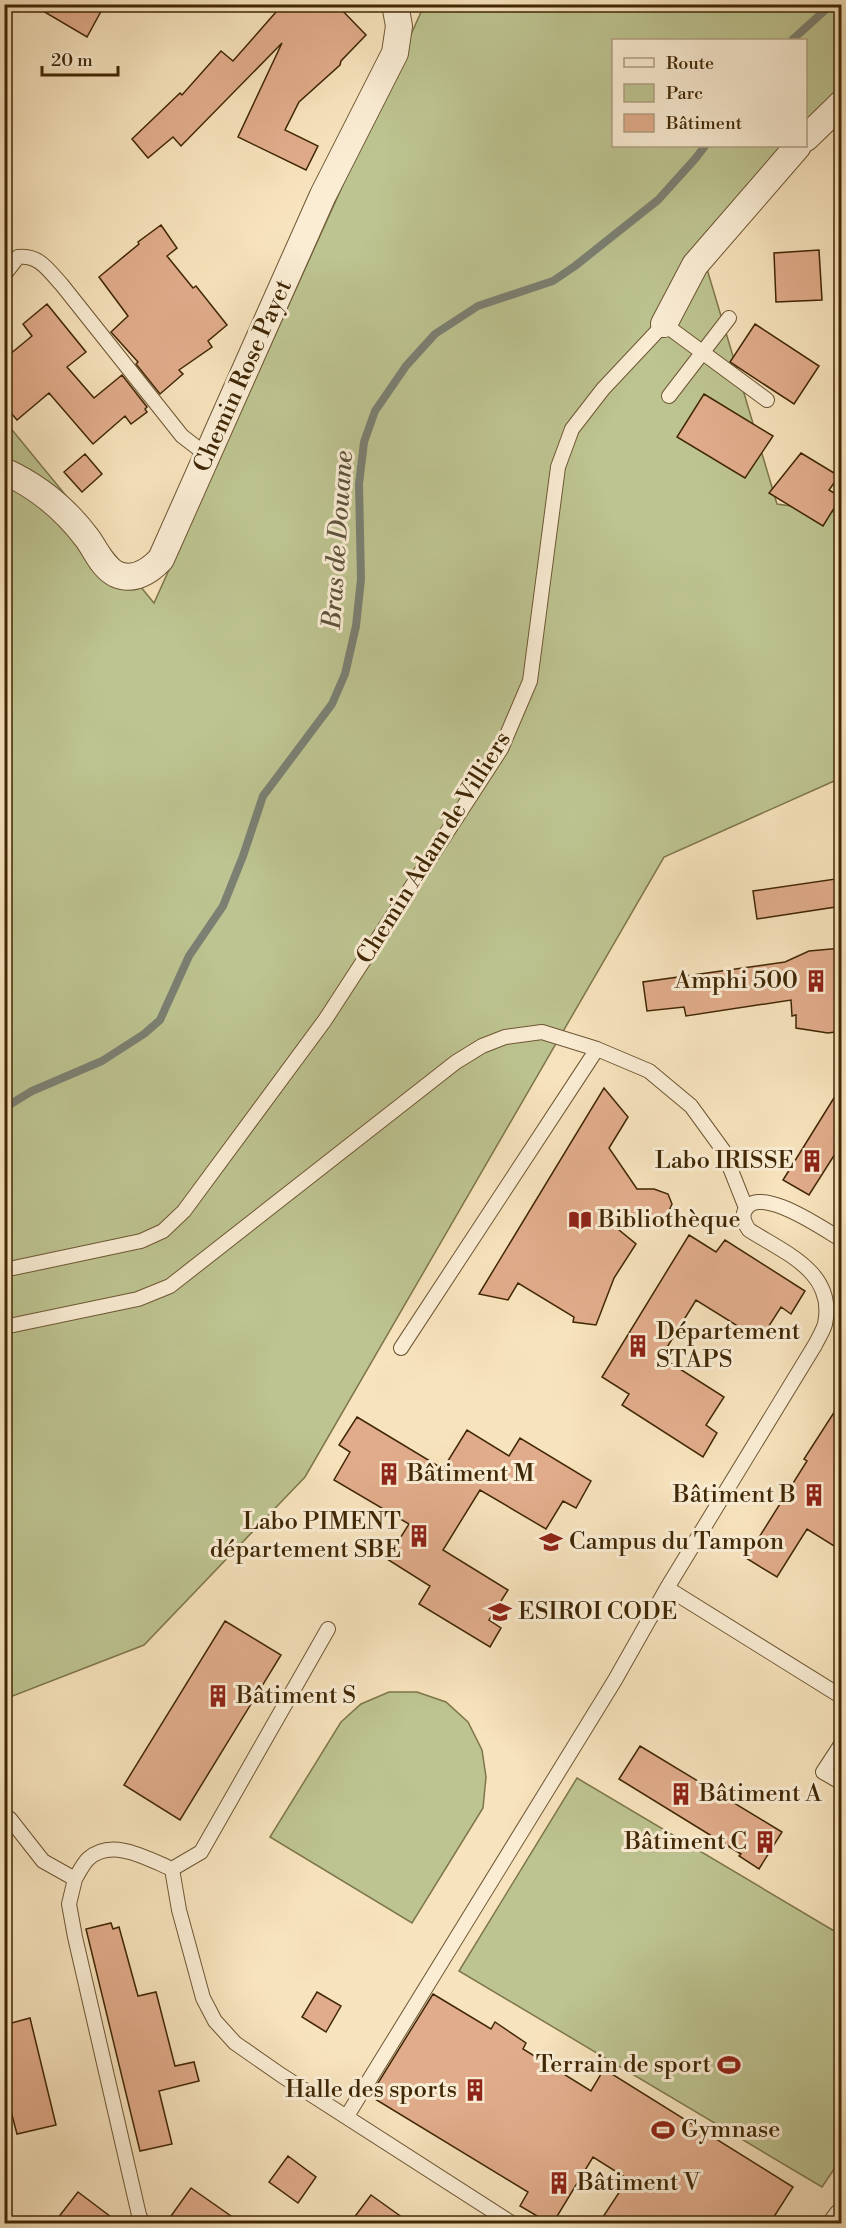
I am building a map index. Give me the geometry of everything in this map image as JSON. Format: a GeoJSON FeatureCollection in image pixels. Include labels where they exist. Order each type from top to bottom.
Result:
{"type":"FeatureCollection","features":[{"type":"Feature","properties":{"kind":"street","name":"Chemin Rose Payet"},"geometry":{"type":"LineString","coordinates":[[4,471],[38,491],[66,513],[87,538],[107,568],[117,575],[141,574],[153,568],[161,559],[323,195],[395,53],[399,26],[395,4]]}},
{"type":"Feature","properties":{"kind":"street"},"geometry":{"type":"LineString","coordinates":[[807,137],[842,103]]}},
{"type":"Feature","properties":{"kind":"street","name":"Chemin Adam de Villiers"},"geometry":{"type":"LineString","coordinates":[[664,324],[695,265],[797,147]]}},
{"type":"Feature","properties":{"kind":"street"},"geometry":{"type":"LineString","coordinates":[[836,2223],[842,2216]]}},
{"type":"Feature","properties":{"kind":"lane"},"geometry":{"type":"LineString","coordinates":[[4,275],[18,257],[28,255],[40,262],[62,285],[182,436],[208,456]]}},
{"type":"Feature","properties":{"kind":"lane"},"geometry":{"type":"LineString","coordinates":[[669,396],[729,318]]}},
{"type":"Feature","properties":{"kind":"lane"},"geometry":{"type":"LineString","coordinates":[[664,324],[767,400]]}},
{"type":"Feature","properties":{"kind":"lane","name":"Chemin Adam de Villiers"},"geometry":{"type":"LineString","coordinates":[[4,1270],[141,1241],[163,1231],[184,1211],[326,1020],[501,749],[530,681],[561,457],[572,429],[603,390],[664,324]]}},
{"type":"Feature","properties":{"kind":"lane"},"geometry":{"type":"LineString","coordinates":[[4,1327],[138,1299],[170,1286],[456,1062],[482,1046],[505,1037],[542,1032],[597,1050],[649,1071],[691,1106],[723,1150],[746,1208]]}},
{"type":"Feature","properties":{"kind":"lane"},"geometry":{"type":"LineString","coordinates":[[401,1348],[597,1050]]}},
{"type":"Feature","properties":{"kind":"lane"},"geometry":{"type":"LineString","coordinates":[[347,2116],[608,1690],[825,1325],[822,1285],[810,1270],[749,1230],[744,1223],[743,1215],[746,1208],[754,1202],[776,1204],[842,1240]]}},
{"type":"Feature","properties":{"kind":"lane"},"geometry":{"type":"LineString","coordinates":[[667,1588],[842,1696]]}},
{"type":"Feature","properties":{"kind":"lane"},"geometry":{"type":"LineString","coordinates":[[172,1869],[201,1852],[328,1629]]}},
{"type":"Feature","properties":{"kind":"lane"},"geometry":{"type":"LineString","coordinates":[[842,1743],[823,1772],[842,1783]]}},
{"type":"Feature","properties":{"kind":"lane"},"geometry":{"type":"LineString","coordinates":[[4,1815],[10,1819],[43,1861],[75,1879]]}},
{"type":"Feature","properties":{"kind":"lane"},"geometry":{"type":"LineString","coordinates":[[143,2223],[139,2215],[69,1904],[75,1879],[88,1859],[104,1849],[119,1849],[172,1869]]}},
{"type":"Feature","properties":{"kind":"lane"},"geometry":{"type":"LineString","coordinates":[[172,1869],[179,1910],[203,1998],[215,2021],[234,2043],[513,2223]]}},
{"type":"Feature","properties":{"kind":"green space"},"geometry":{"type":"Polygon","coordinates":[[[429,5],[841,5],[841,114],[707,269],[777,504],[841,513],[841,778],[664,857],[305,1477],[144,1645],[5,1699],[4,420],[154,603],[422,10],[429,5]]]}},
{"type":"Feature","properties":{"kind":"green space"},"geometry":{"type":"Polygon","coordinates":[[[389,1692],[417,1692],[446,1702],[468,1722],[482,1750],[486,1777],[483,1808],[412,1923],[270,1837],[341,1722],[361,1704],[389,1692]]]}},
{"type":"Feature","properties":{"kind":"green space","name":"Terrain de sport"},"geometry":{"type":"Polygon","coordinates":[[[577,1778],[841,1935],[841,2159],[822,2187],[459,1971],[577,1778]]]}},
{"type":"Feature","properties":{"kind":"building"},"geometry":{"type":"Polygon","coordinates":[[[31,4],[105,4],[87,37],[31,4]]]}},
{"type":"Feature","properties":{"kind":"building"},"geometry":{"type":"Polygon","coordinates":[[[283,4],[336,4],[366,35],[341,61],[340,65],[299,102],[285,130],[318,146],[306,170],[238,137],[282,43],[181,146],[173,137],[148,158],[132,139],[180,93],[182,95],[221,51],[233,61],[283,4]]]}},
{"type":"Feature","properties":{"kind":"building"},"geometry":{"type":"Polygon","coordinates":[[[161,225],[177,248],[167,256],[193,288],[196,286],[227,325],[208,341],[212,347],[179,370],[183,374],[160,394],[136,364],[138,362],[111,332],[128,316],[99,277],[161,225]]]}},
{"type":"Feature","properties":{"kind":"building"},"geometry":{"type":"Polygon","coordinates":[[[819,250],[822,300],[776,302],[774,253],[819,250]]]}},
{"type":"Feature","properties":{"kind":"building"},"geometry":{"type":"Polygon","coordinates":[[[47,304],[86,352],[67,367],[94,398],[122,375],[147,407],[145,409],[147,412],[131,424],[125,416],[93,444],[49,393],[17,420],[4,405],[4,359],[32,336],[23,324],[47,304]]]}},
{"type":"Feature","properties":{"kind":"building"},"geometry":{"type":"Polygon","coordinates":[[[755,324],[819,366],[794,404],[730,362],[755,324]]]}},
{"type":"Feature","properties":{"kind":"building"},"geometry":{"type":"Polygon","coordinates":[[[704,394],[773,436],[745,478],[677,437],[704,394]]]}},
{"type":"Feature","properties":{"kind":"building"},"geometry":{"type":"Polygon","coordinates":[[[801,453],[839,476],[829,490],[841,497],[823,526],[769,493],[801,453]]]}},
{"type":"Feature","properties":{"kind":"building"},"geometry":{"type":"Polygon","coordinates":[[[85,454],[102,474],[82,492],[64,472],[85,454]]]}},
{"type":"Feature","properties":{"kind":"building"},"geometry":{"type":"Polygon","coordinates":[[[842,878],[842,906],[757,919],[753,891],[842,878]]]}},
{"type":"Feature","properties":{"kind":"building"},"geometry":{"type":"Polygon","coordinates":[[[842,948],[842,1031],[828,1033],[796,1028],[796,1015],[792,1016],[791,1000],[686,1016],[684,1007],[647,1011],[643,982],[785,962],[809,951],[842,948]]]}},
{"type":"Feature","properties":{"kind":"building","name":"Labo IRISSE"},"geometry":{"type":"Polygon","coordinates":[[[842,1085],[842,1143],[809,1195],[783,1180],[842,1085]]]}},
{"type":"Feature","properties":{"kind":"building"},"geometry":{"type":"Polygon","coordinates":[[[604,1088],[628,1117],[609,1148],[637,1189],[654,1189],[668,1194],[672,1204],[668,1213],[652,1219],[613,1225],[636,1244],[614,1278],[596,1325],[573,1322],[574,1317],[518,1283],[508,1300],[479,1294],[604,1088]]]}},
{"type":"Feature","properties":{"kind":"building","name":"Département STAPS"},"geometry":{"type":"Polygon","coordinates":[[[689,1235],[716,1252],[725,1240],[805,1291],[791,1314],[781,1307],[760,1340],[696,1300],[661,1357],[724,1397],[706,1425],[717,1433],[703,1457],[622,1405],[629,1394],[602,1377],[689,1235]]]}},
{"type":"Feature","properties":{"kind":"building","name":"Bâtiment B"},"geometry":{"type":"Polygon","coordinates":[[[842,1400],[842,1551],[807,1529],[777,1577],[746,1558],[807,1461],[804,1459],[842,1400]]]}},
{"type":"Feature","properties":{"kind":"building","name":"Labo PIMENT département SBE"},"geometry":{"type":"Polygon","coordinates":[[[357,1417],[443,1469],[467,1430],[509,1456],[520,1438],[591,1481],[576,1508],[563,1501],[546,1529],[480,1490],[443,1550],[508,1590],[489,1620],[501,1628],[490,1647],[419,1604],[430,1586],[387,1559],[409,1524],[334,1480],[350,1452],[339,1445],[357,1417]]]}},
{"type":"Feature","properties":{"kind":"building"},"geometry":{"type":"Polygon","coordinates":[[[225,1621],[281,1655],[180,1820],[124,1785],[225,1621]]]}},
{"type":"Feature","properties":{"kind":"building","name":"Bâtiment A"},"geometry":{"type":"Polygon","coordinates":[[[640,1746],[782,1832],[759,1869],[739,1856],[741,1854],[619,1779],[640,1746]]]}},
{"type":"Feature","properties":{"kind":"building"},"geometry":{"type":"Polygon","coordinates":[[[111,1923],[113,1929],[119,1927],[138,1996],[156,1992],[175,2066],[194,2062],[199,2081],[159,2091],[172,2144],[140,2151],[86,1929],[111,1923]]]}},
{"type":"Feature","properties":{"kind":"building"},"geometry":{"type":"Polygon","coordinates":[[[317,1992],[341,2006],[326,2032],[302,2017],[317,1992]]]}},
{"type":"Feature","properties":{"kind":"building"},"geometry":{"type":"Polygon","coordinates":[[[433,1994],[491,2029],[495,2022],[526,2043],[523,2049],[591,2091],[604,2069],[793,2187],[770,2223],[599,2223],[628,2179],[593,2157],[553,2223],[549,2223],[520,2206],[528,2192],[370,2096],[433,1994]]]}},
{"type":"Feature","properties":{"kind":"building"},"geometry":{"type":"Polygon","coordinates":[[[30,2018],[56,2125],[17,2134],[4,2085],[4,2025],[30,2018]]]}},
{"type":"Feature","properties":{"kind":"building"},"geometry":{"type":"Polygon","coordinates":[[[288,2156],[316,2177],[298,2203],[269,2182],[288,2156]]]}},
{"type":"Feature","properties":{"kind":"building"},"geometry":{"type":"Polygon","coordinates":[[[191,2188],[241,2223],[166,2223],[191,2188]]]}},
{"type":"Feature","properties":{"kind":"building"},"geometry":{"type":"Polygon","coordinates":[[[78,2192],[119,2223],[54,2223],[78,2192]]]}},
{"type":"Feature","properties":{"kind":"building"},"geometry":{"type":"Polygon","coordinates":[[[371,2195],[410,2223],[350,2223],[371,2195]]]}},
{"type":"Feature","properties":{"kind":"waterway","name":"Bras de Douane"},"geometry":{"type":"LineString","coordinates":[[793,39],[832,4]]}},
{"type":"Feature","properties":{"kind":"waterway","name":"Bras de Douane"},"geometry":{"type":"LineString","coordinates":[[4,1108],[32,1091],[102,1061],[144,1034],[160,1020],[189,956],[223,906],[263,796],[332,704],[345,674],[356,626],[361,579],[359,484],[364,442],[375,411],[406,366],[435,334],[478,306],[553,281],[575,266],[658,200],[704,147]]}},
{"type":"Feature","properties":{"kind":"place","name":"Amphi 500"},"geometry":{"type":"Point","coordinates":[816,981]}},
{"type":"Feature","properties":{"kind":"place","name":"Labo IRISSE"},"geometry":{"type":"Point","coordinates":[812,1161]}},
{"type":"Feature","properties":{"kind":"place","name":"Bibliothèque"},"geometry":{"type":"Point","coordinates":[580,1220]}},
{"type":"Feature","properties":{"kind":"place","name":"Département STAPS"},"geometry":{"type":"Point","coordinates":[638,1346]}},
{"type":"Feature","properties":{"kind":"place","name":"Bâtiment M"},"geometry":{"type":"Point","coordinates":[389,1474]}},
{"type":"Feature","properties":{"kind":"place","name":"Bâtiment B"},"geometry":{"type":"Point","coordinates":[814,1495]}},
{"type":"Feature","properties":{"kind":"place","name":"Labo PIMENT département SBE"},"geometry":{"type":"Point","coordinates":[419,1536]}},
{"type":"Feature","properties":{"kind":"place","name":"Campus du Tampon"},"geometry":{"type":"Point","coordinates":[551,1542]}},
{"type":"Feature","properties":{"kind":"place","name":"ESIROI CODE"},"geometry":{"type":"Point","coordinates":[500,1612]}},
{"type":"Feature","properties":{"kind":"place","name":"Bâtiment S"},"geometry":{"type":"Point","coordinates":[218,1696]}},
{"type":"Feature","properties":{"kind":"place","name":"Bâtiment A"},"geometry":{"type":"Point","coordinates":[681,1794]}},
{"type":"Feature","properties":{"kind":"place","name":"Bâtiment C"},"geometry":{"type":"Point","coordinates":[765,1842]}},
{"type":"Feature","properties":{"kind":"place","name":"Terrain de sport"},"geometry":{"type":"Point","coordinates":[729,2065]}},
{"type":"Feature","properties":{"kind":"place","name":"Halle des sports"},"geometry":{"type":"Point","coordinates":[475,2090]}},
{"type":"Feature","properties":{"kind":"place","name":"Gymnase"},"geometry":{"type":"Point","coordinates":[663,2130]}},
{"type":"Feature","properties":{"kind":"place","name":"Bâtiment V"},"geometry":{"type":"Point","coordinates":[559,2183]}}]}
